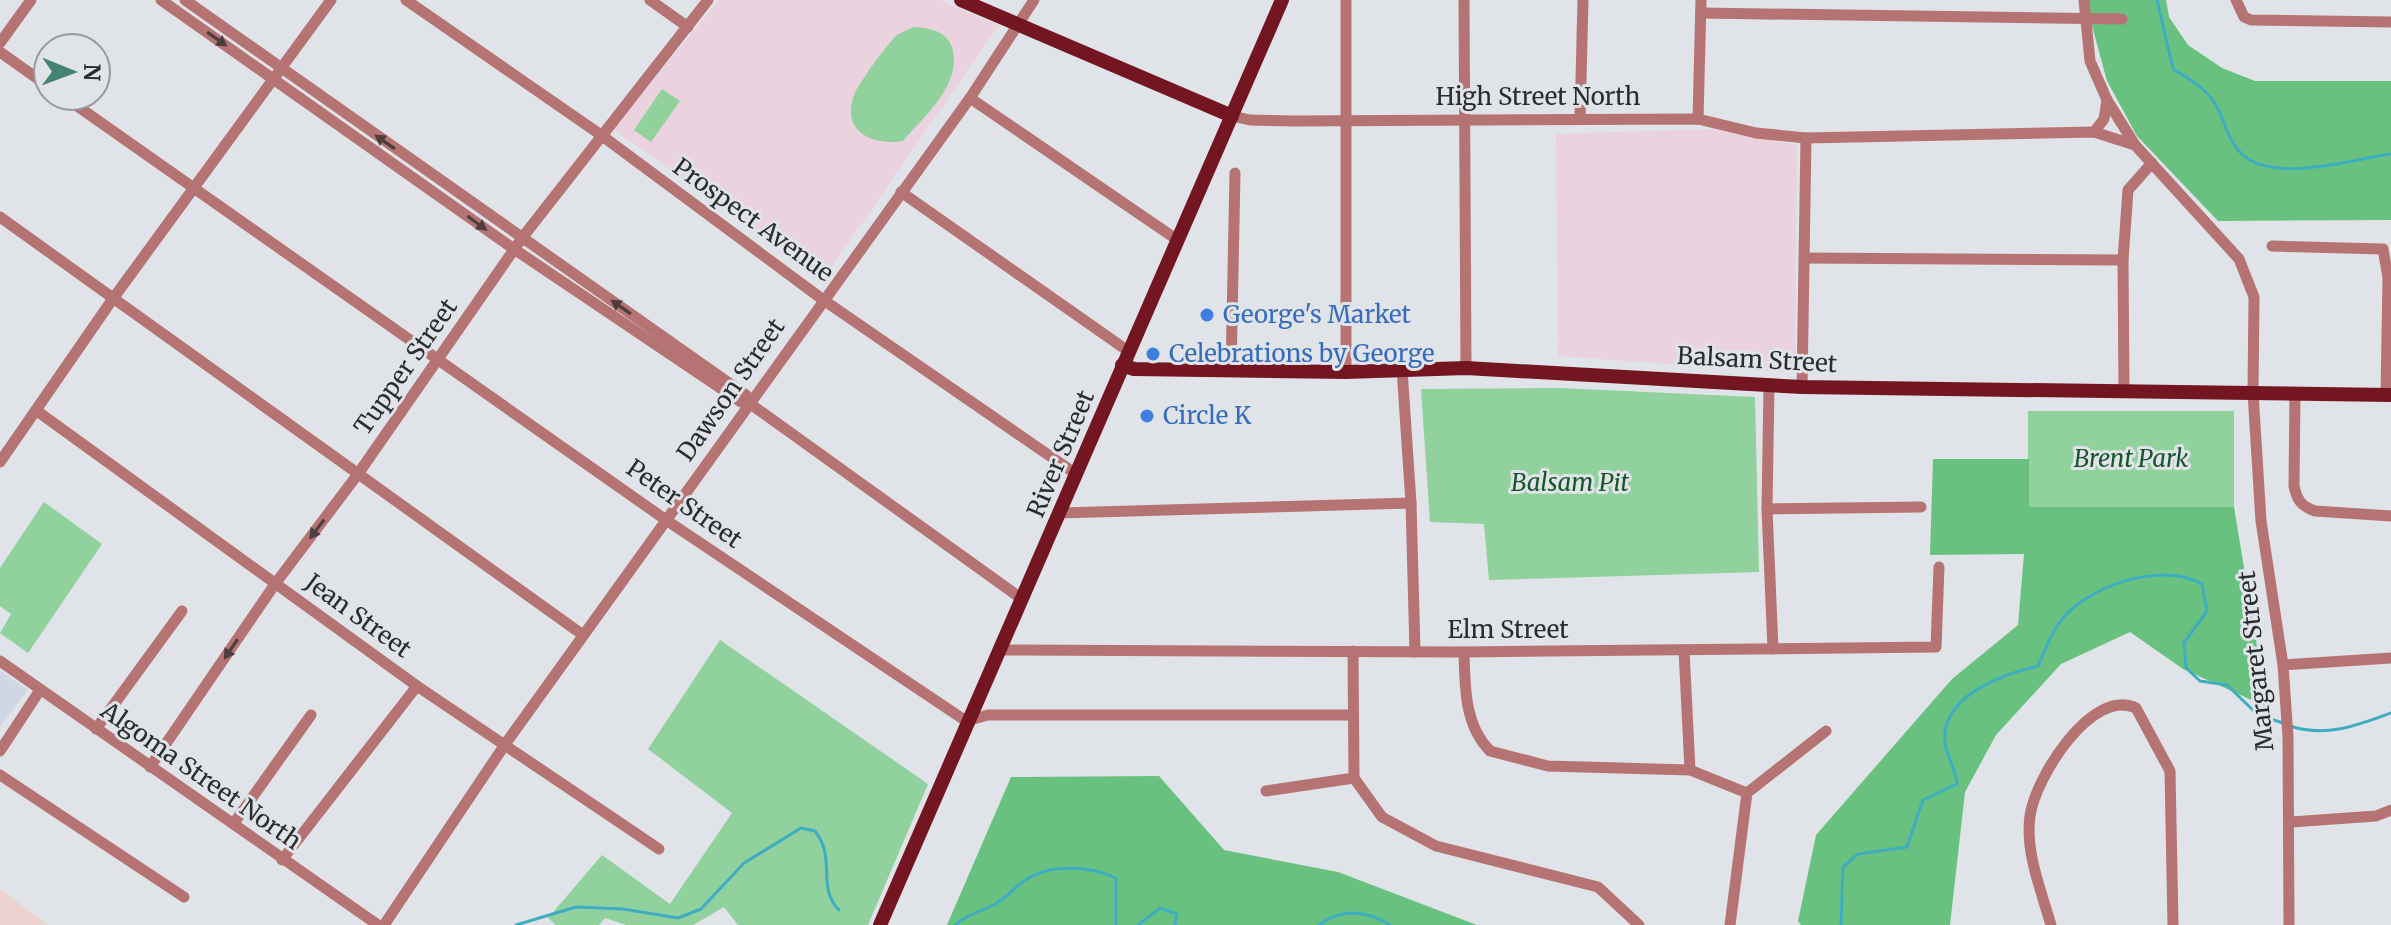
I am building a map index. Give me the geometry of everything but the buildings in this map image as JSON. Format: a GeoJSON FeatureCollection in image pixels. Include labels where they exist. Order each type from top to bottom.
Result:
{"type":"FeatureCollection","features":[{"type":"Feature","properties":{"kind":"main road","name":"High Street North"},"geometry":{"type":"LineString","coordinates":[[961,0],[1232,116]]}},
{"type":"Feature","properties":{"kind":"main road","name":"River Street"},"geometry":{"type":"LineString","coordinates":[[880,925],[966,721],[1060,513],[1282,0]]}},
{"type":"Feature","properties":{"kind":"main road","name":"Balsam Street"},"geometry":{"type":"LineString","coordinates":[[1125,358],[1134,369],[1346,372],[1466,368],[1802,387],[2388,395]]}},
{"type":"Feature","properties":{"kind":"street"},"geometry":{"type":"LineString","coordinates":[[0,43],[31,0]]}},
{"type":"Feature","properties":{"kind":"street"},"geometry":{"type":"LineString","coordinates":[[161,0],[273,79],[445,192],[522,238],[746,395],[749,403]]}},
{"type":"Feature","properties":{"kind":"street"},"geometry":{"type":"LineString","coordinates":[[185,0],[281,67],[445,192],[514,249],[741,402],[749,403],[1022,599]]}},
{"type":"Feature","properties":{"kind":"street"},"geometry":{"type":"LineString","coordinates":[[0,462],[112,300],[331,0]]}},
{"type":"Feature","properties":{"kind":"street","name":"Prospect Avenue"},"geometry":{"type":"LineString","coordinates":[[406,0],[601,135],[822,299],[1076,474]]}},
{"type":"Feature","properties":{"kind":"street"},"geometry":{"type":"LineString","coordinates":[[650,0],[688,27]]}},
{"type":"Feature","properties":{"kind":"street","name":"Tupper Street"},"geometry":{"type":"LineString","coordinates":[[150,767],[275,584],[358,474],[522,238],[708,0]]}},
{"type":"Feature","properties":{"kind":"street","name":"Dawson Street"},"geometry":{"type":"LineString","coordinates":[[381,925],[506,743],[822,299],[970,98],[1034,0]]}},
{"type":"Feature","properties":{"kind":"street"},"geometry":{"type":"LineString","coordinates":[[1346,0],[1346,372]]}},
{"type":"Feature","properties":{"kind":"street"},"geometry":{"type":"LineString","coordinates":[[1464,0],[1466,368]]}},
{"type":"Feature","properties":{"kind":"street"},"geometry":{"type":"LineString","coordinates":[[1580,119],[1583,0]]}},
{"type":"Feature","properties":{"kind":"street"},"geometry":{"type":"LineString","coordinates":[[1698,119],[1701,0]]}},
{"type":"Feature","properties":{"kind":"street"},"geometry":{"type":"LineString","coordinates":[[2084,0],[2090,61],[2107,100],[2135,145],[2152,163],[2128,190],[2123,260],[2124,391]]}},
{"type":"Feature","properties":{"kind":"street"},"geometry":{"type":"LineString","coordinates":[[2236,0],[2249,19],[2391,22]]}},
{"type":"Feature","properties":{"kind":"street"},"geometry":{"type":"LineString","coordinates":[[1701,13],[2086,16],[2122,19]]}},
{"type":"Feature","properties":{"kind":"street"},"geometry":{"type":"LineString","coordinates":[[0,52],[32,75]]}},
{"type":"Feature","properties":{"kind":"street"},"geometry":{"type":"LineString","coordinates":[[970,98],[1176,239]]}},
{"type":"Feature","properties":{"kind":"street"},"geometry":{"type":"LineString","coordinates":[[2094,132],[2104,119],[2107,100]]}},
{"type":"Feature","properties":{"kind":"street","name":"Peter Street"},"geometry":{"type":"LineString","coordinates":[[86,112],[666,520],[966,721]]}},
{"type":"Feature","properties":{"kind":"street","name":"High Street North"},"geometry":{"type":"LineString","coordinates":[[1232,116],[1250,120],[1344,121],[1698,119],[1756,133],[1806,138],[2094,132],[2135,145]]}},
{"type":"Feature","properties":{"kind":"street"},"geometry":{"type":"LineString","coordinates":[[1802,387],[1806,138]]}},
{"type":"Feature","properties":{"kind":"street","name":"Margaret Street"},"geometry":{"type":"LineString","coordinates":[[2152,163],[2239,259],[2249,276],[2254,297],[2253,393],[2261,521],[2286,694],[2291,822],[2289,925]]}},
{"type":"Feature","properties":{"kind":"street"},"geometry":{"type":"LineString","coordinates":[[1231,371],[1235,173]]}},
{"type":"Feature","properties":{"kind":"street"},"geometry":{"type":"LineString","coordinates":[[901,192],[1125,358]]}},
{"type":"Feature","properties":{"kind":"street"},"geometry":{"type":"LineString","coordinates":[[0,217],[583,635]]}},
{"type":"Feature","properties":{"kind":"street"},"geometry":{"type":"LineString","coordinates":[[2272,246],[2383,249],[2390,276],[2388,395]]}},
{"type":"Feature","properties":{"kind":"street"},"geometry":{"type":"LineString","coordinates":[[1804,258],[2123,260]]}},
{"type":"Feature","properties":{"kind":"street"},"geometry":{"type":"LineString","coordinates":[[1402,369],[1411,503],[1415,652]]}},
{"type":"Feature","properties":{"kind":"street"},"geometry":{"type":"LineString","coordinates":[[1769,385],[1767,509],[1773,649]]}},
{"type":"Feature","properties":{"kind":"street"},"geometry":{"type":"LineString","coordinates":[[2295,394],[2294,486],[2297,498],[2304,507],[2315,511],[2391,516]]}},
{"type":"Feature","properties":{"kind":"street","name":"Jean Street"},"geometry":{"type":"LineString","coordinates":[[37,411],[417,686],[506,743],[659,849]]}},
{"type":"Feature","properties":{"kind":"street"},"geometry":{"type":"LineString","coordinates":[[1060,513],[1411,503]]}},
{"type":"Feature","properties":{"kind":"street"},"geometry":{"type":"LineString","coordinates":[[1767,509],[1921,507]]}},
{"type":"Feature","properties":{"kind":"street","name":"Elm Street"},"geometry":{"type":"LineString","coordinates":[[999,650],[1464,652],[1936,647],[1939,567]]}},
{"type":"Feature","properties":{"kind":"street"},"geometry":{"type":"LineString","coordinates":[[96,729],[182,611]]}},
{"type":"Feature","properties":{"kind":"street"},"geometry":{"type":"LineString","coordinates":[[1684,650],[1690,770]]}},
{"type":"Feature","properties":{"kind":"street"},"geometry":{"type":"LineString","coordinates":[[1353,651],[1354,778],[1382,817],[1436,846],[1598,887],[1620,904],[1639,925]]}},
{"type":"Feature","properties":{"kind":"street"},"geometry":{"type":"LineString","coordinates":[[1464,652],[1466,700],[1472,722],[1490,751],[1548,766],[1690,770],[1747,793]]}},
{"type":"Feature","properties":{"kind":"street"},"geometry":{"type":"LineString","coordinates":[[2283,665],[2391,658]]}},
{"type":"Feature","properties":{"kind":"street","name":"Algoma Street North"},"geometry":{"type":"LineString","coordinates":[[0,661],[234,823],[282,860],[381,925]]}},
{"type":"Feature","properties":{"kind":"street"},"geometry":{"type":"LineString","coordinates":[[282,860],[417,686]]}},
{"type":"Feature","properties":{"kind":"street"},"geometry":{"type":"LineString","coordinates":[[0,751],[40,690]]}},
{"type":"Feature","properties":{"kind":"street"},"geometry":{"type":"LineString","coordinates":[[2051,925],[2029,836],[2036,792],[2049,766],[2066,745],[2093,716],[2116,704],[2136,708],[2170,771],[2173,925]]}},
{"type":"Feature","properties":{"kind":"street"},"geometry":{"type":"LineString","coordinates":[[234,823],[311,715]]}},
{"type":"Feature","properties":{"kind":"street"},"geometry":{"type":"LineString","coordinates":[[966,721],[988,715],[1353,715]]}},
{"type":"Feature","properties":{"kind":"street"},"geometry":{"type":"LineString","coordinates":[[1730,925],[1747,793],[1826,731]]}},
{"type":"Feature","properties":{"kind":"street"},"geometry":{"type":"LineString","coordinates":[[0,775],[184,897]]}},
{"type":"Feature","properties":{"kind":"street"},"geometry":{"type":"LineString","coordinates":[[1266,791],[1354,778]]}},
{"type":"Feature","properties":{"kind":"street"},"geometry":{"type":"LineString","coordinates":[[2291,822],[2376,816],[2391,810]]}},
{"type":"Feature","properties":{"kind":"shaded area"},"geometry":{"type":"Polygon","coordinates":[[[719,0],[939,0],[999,25],[824,278],[613,129],[719,0]]]}},
{"type":"Feature","properties":{"kind":"shaded area"},"geometry":{"type":"Polygon","coordinates":[[[1712,129],[1797,145],[1795,373],[1558,356],[1556,134],[1712,129]]]}},
{"type":"Feature","properties":{"kind":"shaded area"},"geometry":{"type":"Polygon","coordinates":[[[0,671],[28,690],[0,727],[0,671]]]}},
{"type":"Feature","properties":{"kind":"shaded area"},"geometry":{"type":"Polygon","coordinates":[[[0,889],[48,925],[0,925],[0,889]]]}},
{"type":"Feature","properties":{"kind":"green space"},"geometry":{"type":"Polygon","coordinates":[[[2085,0],[2166,0],[2169,17],[2188,45],[2222,68],[2255,81],[2391,81],[2391,220],[2218,221],[2137,136],[2107,81],[2085,0]]]}},
{"type":"Feature","properties":{"kind":"green space"},"geometry":{"type":"Polygon","coordinates":[[[914,27],[933,30],[948,39],[953,51],[951,77],[930,111],[903,141],[872,139],[863,134],[852,120],[855,92],[892,40],[914,27]]]}},
{"type":"Feature","properties":{"kind":"green space"},"geometry":{"type":"Polygon","coordinates":[[[662,89],[680,101],[651,142],[634,130],[662,89]]]}},
{"type":"Feature","properties":{"kind":"green space","name":"Balsam Pit"},"geometry":{"type":"Polygon","coordinates":[[[1560,388],[1755,397],[1759,572],[1489,580],[1484,524],[1430,522],[1421,389],[1560,388]]]}},
{"type":"Feature","properties":{"kind":"green space","name":"Brent Park"},"geometry":{"type":"Polygon","coordinates":[[[2028,411],[2234,411],[2234,507],[2028,507],[2028,411]]]}},
{"type":"Feature","properties":{"kind":"green space"},"geometry":{"type":"Polygon","coordinates":[[[1933,459],[2029,459],[2029,507],[2234,507],[2267,707],[2183,669],[2130,632],[2061,664],[1996,735],[1965,792],[1950,925],[1801,925],[1798,921],[1816,835],[1952,679],[2018,625],[2024,554],[1930,555],[1933,459]]]}},
{"type":"Feature","properties":{"kind":"green space"},"geometry":{"type":"Polygon","coordinates":[[[44,502],[102,544],[28,653],[0,633],[11,614],[0,606],[0,568],[44,502]]]}},
{"type":"Feature","properties":{"kind":"green space"},"geometry":{"type":"Polygon","coordinates":[[[720,640],[928,784],[868,925],[738,925],[724,907],[693,925],[626,925],[605,918],[599,925],[556,925],[548,918],[602,855],[670,904],[732,813],[648,749],[720,640]]]}},
{"type":"Feature","properties":{"kind":"green space"},"geometry":{"type":"Polygon","coordinates":[[[1159,776],[1224,850],[1338,872],[1477,925],[947,925],[1011,777],[1159,776]]]}},
{"type":"Feature","properties":{"kind":"waterway"},"geometry":{"type":"LineString","coordinates":[[2157,0],[2173,69],[2210,96],[2241,153],[2255,162],[2292,169],[2391,154]]}},
{"type":"Feature","properties":{"kind":"waterway"},"geometry":{"type":"LineString","coordinates":[[1841,925],[1843,867],[1858,854],[1907,847],[1923,800],[1957,784],[1945,743],[1946,727],[1952,712],[1963,700],[1992,681],[2038,666],[2057,626],[2069,612],[2103,589],[2145,576],[2185,577],[2202,584],[2207,611],[2184,643],[2186,668],[2200,681],[2227,685],[2258,715],[2283,723]]}},
{"type":"Feature","properties":{"kind":"waterway"},"geometry":{"type":"LineString","coordinates":[[2290,726],[2330,730],[2354,726],[2391,713]]}},
{"type":"Feature","properties":{"kind":"waterway"},"geometry":{"type":"LineString","coordinates":[[516,925],[576,907],[623,909],[678,918],[701,909],[744,863],[801,828],[815,831],[821,841],[829,892],[839,910]]}},
{"type":"Feature","properties":{"kind":"waterway"},"geometry":{"type":"LineString","coordinates":[[955,925],[998,903],[1034,875],[1070,868],[1116,878],[1116,925]]}},
{"type":"Feature","properties":{"kind":"waterway"},"geometry":{"type":"LineString","coordinates":[[1138,925],[1160,908],[1177,914],[1175,925]]}},
{"type":"Feature","properties":{"kind":"waterway"},"geometry":{"type":"LineString","coordinates":[[1319,925],[1336,916],[1354,913],[1372,916],[1390,925]]}},
{"type":"Feature","properties":{"kind":"place","name":"George's Market"},"geometry":{"type":"Point","coordinates":[1207,315]}},
{"type":"Feature","properties":{"kind":"place","name":"Celebrations by George"},"geometry":{"type":"Point","coordinates":[1153,354]}},
{"type":"Feature","properties":{"kind":"place","name":"Circle K"},"geometry":{"type":"Point","coordinates":[1147,416]}}]}
